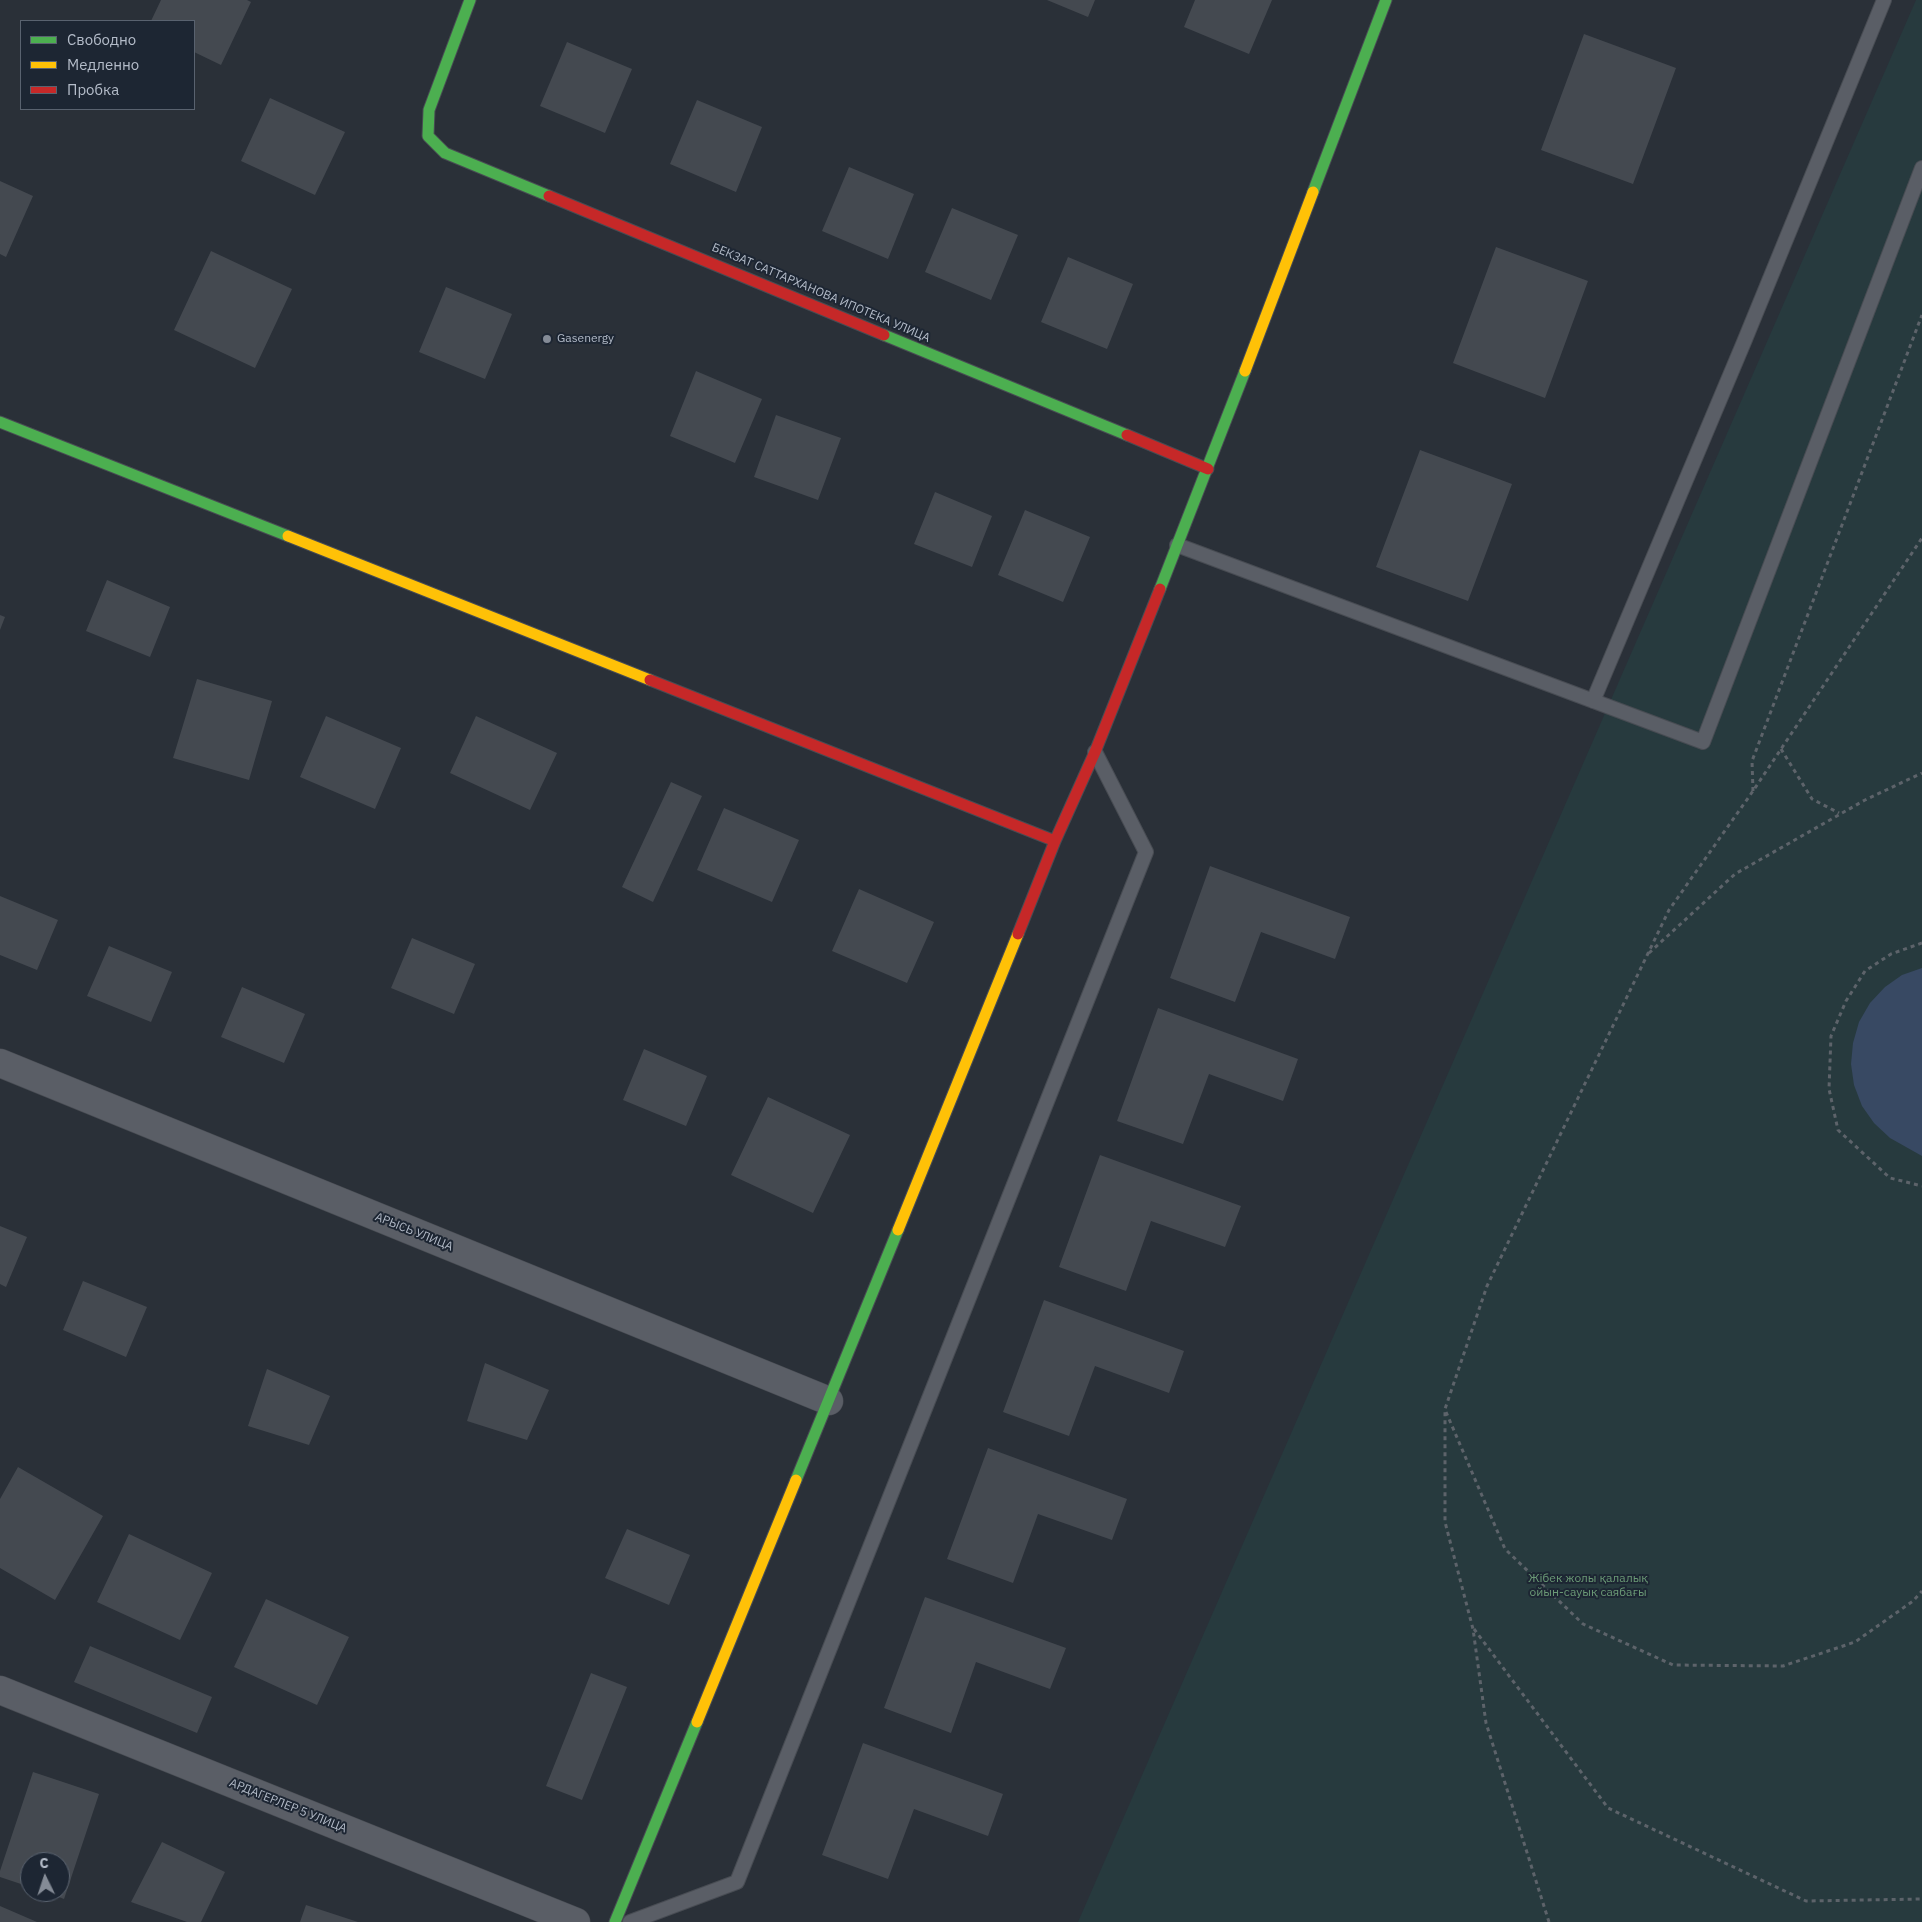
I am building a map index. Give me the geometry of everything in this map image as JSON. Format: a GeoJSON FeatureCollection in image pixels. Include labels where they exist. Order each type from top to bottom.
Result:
{"type":"FeatureCollection","features":[{"type":"Feature","properties":{"kind":"street","name":"БЕКЗАТ САТТАРХАНОВА ИПОТЕКА УЛИЦА"},"geometry":{"type":"LineString","coordinates":[[470,0],[429,110],[428,136],[445,153],[1208,469]]}},
{"type":"Feature","properties":{"kind":"street"},"geometry":{"type":"LineString","coordinates":[[615,1922],[829,1401],[1055,841],[1095,752],[1208,469],[1386,0]]}},
{"type":"Feature","properties":{"kind":"street"},"geometry":{"type":"LineString","coordinates":[[0,422],[1055,841]]}},
{"type":"Feature","properties":{"kind":"street","name":"АРЫСЬ УЛИЦА"},"geometry":{"type":"LineString","coordinates":[[0,1063],[829,1401]]}},
{"type":"Feature","properties":{"kind":"street","name":"АРДАГЕРЛЕР 5 УЛИЦА"},"geometry":{"type":"LineString","coordinates":[[0,1690],[576,1922]]}},
{"type":"Feature","properties":{"kind":"lane"},"geometry":{"type":"LineString","coordinates":[[1593,701],[1744,342],[1884,0]]}},
{"type":"Feature","properties":{"kind":"lane"},"geometry":{"type":"LineString","coordinates":[[1177,545],[1703,742],[1922,168]]}},
{"type":"Feature","properties":{"kind":"lane"},"geometry":{"type":"LineString","coordinates":[[630,1922],[737,1882],[1146,852],[1095,752]]}},
{"type":"Feature","properties":{"kind":"path"},"geometry":{"type":"LineString","coordinates":[[1753,791],[1752,760],[1922,315]]}},
{"type":"Feature","properties":{"kind":"path"},"geometry":{"type":"LineString","coordinates":[[1549,1922],[1486,1723],[1473,1629],[1445,1522],[1445,1409],[1487,1286],[1669,910],[1753,791],[1922,538]]}},
{"type":"Feature","properties":{"kind":"path"},"geometry":{"type":"LineString","coordinates":[[1781,749],[1812,799],[1840,814]]}},
{"type":"Feature","properties":{"kind":"path"},"geometry":{"type":"LineString","coordinates":[[1648,954],[1735,874],[1865,800],[1922,773]]}},
{"type":"Feature","properties":{"kind":"path"},"geometry":{"type":"LineString","coordinates":[[1922,943],[1891,954],[1865,971],[1846,1000],[1831,1036],[1829,1089],[1838,1130],[1890,1178],[1922,1186]]}},
{"type":"Feature","properties":{"kind":"path"},"geometry":{"type":"LineString","coordinates":[[1445,1409],[1505,1550],[1583,1624],[1673,1665],[1783,1666],[1855,1642],[1913,1601],[1922,1591]]}},
{"type":"Feature","properties":{"kind":"path"},"geometry":{"type":"LineString","coordinates":[[1473,1629],[1608,1808],[1806,1901],[1922,1899]]}},
{"type":"Feature","properties":{"kind":"green space","name":"Жібек жолы қалалық ойын-сауық саябағы"},"geometry":{"type":"Polygon","coordinates":[[[1916,0],[1922,0],[1922,1922],[1078,1922],[1916,0]]]}},
{"type":"Feature","properties":{"kind":"water"},"geometry":{"type":"Polygon","coordinates":[[[1922,968],[1922,1156],[1890,1138],[1874,1123],[1862,1106],[1854,1085],[1851,1064],[1853,1043],[1859,1022],[1870,1003],[1885,987],[1902,975],[1922,968]]]}},
{"type":"Feature","properties":{"kind":"building"},"geometry":{"type":"Polygon","coordinates":[[[161,0],[247,0],[251,2],[221,65],[195,52],[195,20],[151,20],[161,0]]]}},
{"type":"Feature","properties":{"kind":"building"},"geometry":{"type":"Polygon","coordinates":[[[1047,0],[1095,0],[1088,17],[1047,0]]]}},
{"type":"Feature","properties":{"kind":"building"},"geometry":{"type":"Polygon","coordinates":[[[1195,0],[1272,0],[1249,54],[1184,27],[1195,0]]]}},
{"type":"Feature","properties":{"kind":"building"},"geometry":{"type":"Polygon","coordinates":[[[1584,34],[1676,68],[1633,184],[1541,150],[1584,34]]]}},
{"type":"Feature","properties":{"kind":"building"},"geometry":{"type":"Polygon","coordinates":[[[567,42],[632,69],[605,133],[540,106],[567,42]]]}},
{"type":"Feature","properties":{"kind":"building"},"geometry":{"type":"Polygon","coordinates":[[[270,98],[345,132],[315,195],[241,161],[270,98]]]}},
{"type":"Feature","properties":{"kind":"building"},"geometry":{"type":"Polygon","coordinates":[[[697,100],[762,127],[736,192],[670,164],[697,100]]]}},
{"type":"Feature","properties":{"kind":"building"},"geometry":{"type":"Polygon","coordinates":[[[849,167],[914,194],[888,259],[822,231],[849,167]]]}},
{"type":"Feature","properties":{"kind":"building"},"geometry":{"type":"Polygon","coordinates":[[[0,181],[33,196],[6,257],[0,254],[0,181]]]}},
{"type":"Feature","properties":{"kind":"building"},"geometry":{"type":"Polygon","coordinates":[[[952,208],[1018,235],[991,300],[925,272],[952,208]]]}},
{"type":"Feature","properties":{"kind":"building"},"geometry":{"type":"Polygon","coordinates":[[[1496,247],[1588,281],[1545,398],[1453,363],[1496,247]]]}},
{"type":"Feature","properties":{"kind":"building"},"geometry":{"type":"Polygon","coordinates":[[[211,251],[292,289],[255,368],[174,330],[211,251]]]}},
{"type":"Feature","properties":{"kind":"building"},"geometry":{"type":"Polygon","coordinates":[[[1068,257],[1133,284],[1107,349],[1041,322],[1068,257]]]}},
{"type":"Feature","properties":{"kind":"building"},"geometry":{"type":"Polygon","coordinates":[[[446,287],[512,314],[485,379],[419,352],[446,287]]]}},
{"type":"Feature","properties":{"kind":"building"},"geometry":{"type":"Polygon","coordinates":[[[696,371],[762,399],[735,463],[670,436],[696,371]]]}},
{"type":"Feature","properties":{"kind":"building"},"geometry":{"type":"Polygon","coordinates":[[[776,415],[841,438],[818,500],[754,477],[776,415]]]}},
{"type":"Feature","properties":{"kind":"building"},"geometry":{"type":"Polygon","coordinates":[[[1420,450],[1512,484],[1468,601],[1376,567],[1420,450]]]}},
{"type":"Feature","properties":{"kind":"building"},"geometry":{"type":"Polygon","coordinates":[[[935,492],[992,516],[972,567],[914,544],[935,492]]]}},
{"type":"Feature","properties":{"kind":"building"},"geometry":{"type":"Polygon","coordinates":[[[1025,510],[1090,537],[1063,602],[998,575],[1025,510]]]}},
{"type":"Feature","properties":{"kind":"building"},"geometry":{"type":"Polygon","coordinates":[[[107,580],[170,607],[150,657],[86,631],[107,580]]]}},
{"type":"Feature","properties":{"kind":"building"},"geometry":{"type":"Polygon","coordinates":[[[0,615],[5,617],[0,630],[0,615]]]}},
{"type":"Feature","properties":{"kind":"building"},"geometry":{"type":"Polygon","coordinates":[[[197,679],[272,701],[249,780],[173,758],[197,679]]]}},
{"type":"Feature","properties":{"kind":"building"},"geometry":{"type":"Polygon","coordinates":[[[326,716],[401,748],[375,809],[300,777],[326,716]]]}},
{"type":"Feature","properties":{"kind":"building"},"geometry":{"type":"Polygon","coordinates":[[[476,716],[557,753],[530,810],[450,773],[476,716]]]}},
{"type":"Feature","properties":{"kind":"building"},"geometry":{"type":"Polygon","coordinates":[[[671,782],[702,796],[653,902],[622,887],[671,782]]]}},
{"type":"Feature","properties":{"kind":"building"},"geometry":{"type":"Polygon","coordinates":[[[724,808],[799,840],[772,902],[697,870],[724,808]]]}},
{"type":"Feature","properties":{"kind":"building"},"geometry":{"type":"Polygon","coordinates":[[[1210,866],[1350,917],[1335,959],[1261,932],[1235,1002],[1170,978],[1210,866]]]}},
{"type":"Feature","properties":{"kind":"building"},"geometry":{"type":"Polygon","coordinates":[[[859,889],[934,922],[907,983],[832,951],[859,889]]]}},
{"type":"Feature","properties":{"kind":"building"},"geometry":{"type":"Polygon","coordinates":[[[0,896],[58,920],[37,970],[0,955],[0,896]]]}},
{"type":"Feature","properties":{"kind":"building"},"geometry":{"type":"Polygon","coordinates":[[[412,938],[475,964],[454,1014],[391,988],[412,938]]]}},
{"type":"Feature","properties":{"kind":"building"},"geometry":{"type":"Polygon","coordinates":[[[109,946],[172,972],[151,1022],[87,996],[109,946]]]}},
{"type":"Feature","properties":{"kind":"building"},"geometry":{"type":"Polygon","coordinates":[[[242,987],[305,1014],[284,1063],[221,1037],[242,987]]]}},
{"type":"Feature","properties":{"kind":"building"},"geometry":{"type":"Polygon","coordinates":[[[1158,1008],[1298,1059],[1283,1101],[1209,1074],[1183,1144],[1117,1121],[1158,1008]]]}},
{"type":"Feature","properties":{"kind":"building"},"geometry":{"type":"Polygon","coordinates":[[[644,1049],[707,1076],[686,1126],[623,1100],[644,1049]]]}},
{"type":"Feature","properties":{"kind":"building"},"geometry":{"type":"Polygon","coordinates":[[[768,1097],[850,1135],[813,1213],[731,1175],[768,1097]]]}},
{"type":"Feature","properties":{"kind":"building"},"geometry":{"type":"Polygon","coordinates":[[[1100,1155],[1241,1206],[1225,1247],[1151,1221],[1126,1291],[1059,1267],[1100,1155]]]}},
{"type":"Feature","properties":{"kind":"building"},"geometry":{"type":"Polygon","coordinates":[[[0,1226],[27,1237],[6,1287],[0,1284],[0,1226]]]}},
{"type":"Feature","properties":{"kind":"building"},"geometry":{"type":"Polygon","coordinates":[[[83,1281],[147,1307],[126,1357],[63,1330],[83,1281]]]}},
{"type":"Feature","properties":{"kind":"building"},"geometry":{"type":"Polygon","coordinates":[[[1044,1300],[1184,1351],[1169,1393],[1095,1366],[1069,1436],[1003,1412],[1044,1300]]]}},
{"type":"Feature","properties":{"kind":"building"},"geometry":{"type":"Polygon","coordinates":[[[485,1363],[549,1390],[527,1440],[467,1421],[485,1363]]]}},
{"type":"Feature","properties":{"kind":"building"},"geometry":{"type":"Polygon","coordinates":[[[267,1369],[330,1396],[309,1445],[248,1426],[267,1369]]]}},
{"type":"Feature","properties":{"kind":"building"},"geometry":{"type":"Polygon","coordinates":[[[988,1448],[1127,1499],[1112,1540],[1038,1514],[1013,1583],[947,1559],[988,1448]]]}},
{"type":"Feature","properties":{"kind":"building"},"geometry":{"type":"Polygon","coordinates":[[[18,1467],[103,1516],[55,1600],[0,1568],[0,1499],[18,1467]]]}},
{"type":"Feature","properties":{"kind":"building"},"geometry":{"type":"Polygon","coordinates":[[[627,1529],[690,1555],[669,1605],[605,1578],[627,1529]]]}},
{"type":"Feature","properties":{"kind":"building"},"geometry":{"type":"Polygon","coordinates":[[[129,1534],[212,1573],[180,1640],[97,1602],[129,1534]]]}},
{"type":"Feature","properties":{"kind":"building"},"geometry":{"type":"Polygon","coordinates":[[[925,1597],[1066,1648],[1050,1689],[976,1662],[951,1733],[884,1708],[925,1597]]]}},
{"type":"Feature","properties":{"kind":"building"},"geometry":{"type":"Polygon","coordinates":[[[266,1599],[349,1637],[317,1705],[234,1667],[266,1599]]]}},
{"type":"Feature","properties":{"kind":"building"},"geometry":{"type":"Polygon","coordinates":[[[90,1646],[212,1697],[197,1733],[74,1682],[90,1646]]]}},
{"type":"Feature","properties":{"kind":"building"},"geometry":{"type":"Polygon","coordinates":[[[591,1673],[627,1687],[582,1800],[546,1786],[591,1673]]]}},
{"type":"Feature","properties":{"kind":"building"},"geometry":{"type":"Polygon","coordinates":[[[863,1743],[1003,1794],[988,1836],[914,1809],[888,1879],[822,1855],[863,1743]]]}},
{"type":"Feature","properties":{"kind":"building"},"geometry":{"type":"Polygon","coordinates":[[[33,1772],[99,1794],[70,1881],[70,1852],[20,1852],[20,1884],[0,1877],[0,1871],[33,1772]]]}},
{"type":"Feature","properties":{"kind":"building"},"geometry":{"type":"Polygon","coordinates":[[[162,1842],[225,1872],[201,1922],[187,1922],[131,1902],[162,1842]]]}},
{"type":"Feature","properties":{"kind":"building"},"geometry":{"type":"Polygon","coordinates":[[[306,1905],[358,1922],[300,1922],[306,1905]]]}},
{"type":"Feature","properties":{"kind":"building"},"geometry":{"type":"Polygon","coordinates":[[[0,1906],[37,1922],[0,1922],[0,1906]]]}},
{"type":"Feature","properties":{"kind":"traffic: fast"},"geometry":{"type":"LineString","coordinates":[[470,0],[429,110],[428,136],[445,153],[549,196]]}},
{"type":"Feature","properties":{"kind":"traffic: fast"},"geometry":{"type":"LineString","coordinates":[[1313,192],[1386,0]]}},
{"type":"Feature","properties":{"kind":"traffic: fast"},"geometry":{"type":"LineString","coordinates":[[884,335],[1127,435]]}},
{"type":"Feature","properties":{"kind":"traffic: fast"},"geometry":{"type":"LineString","coordinates":[[1160,589],[1245,371]]}},
{"type":"Feature","properties":{"kind":"traffic: fast"},"geometry":{"type":"LineString","coordinates":[[0,422],[288,536]]}},
{"type":"Feature","properties":{"kind":"traffic: fast"},"geometry":{"type":"LineString","coordinates":[[796,1480],[898,1230]]}},
{"type":"Feature","properties":{"kind":"traffic: fast"},"geometry":{"type":"LineString","coordinates":[[615,1922],[697,1722]]}},
{"type":"Feature","properties":{"kind":"traffic: slow"},"geometry":{"type":"LineString","coordinates":[[1245,371],[1313,192]]}},
{"type":"Feature","properties":{"kind":"traffic: slow"},"geometry":{"type":"LineString","coordinates":[[288,536],[650,680]]}},
{"type":"Feature","properties":{"kind":"traffic: slow"},"geometry":{"type":"LineString","coordinates":[[898,1230],[1018,934]]}},
{"type":"Feature","properties":{"kind":"traffic: slow"},"geometry":{"type":"LineString","coordinates":[[697,1722],[796,1480]]}},
{"type":"Feature","properties":{"kind":"traffic: jam"},"geometry":{"type":"LineString","coordinates":[[549,196],[884,335]]}},
{"type":"Feature","properties":{"kind":"traffic: jam"},"geometry":{"type":"LineString","coordinates":[[1127,435],[1208,469]]}},
{"type":"Feature","properties":{"kind":"traffic: jam"},"geometry":{"type":"LineString","coordinates":[[1018,934],[1055,841],[1095,752],[1160,589]]}},
{"type":"Feature","properties":{"kind":"traffic: jam"},"geometry":{"type":"LineString","coordinates":[[650,680],[1055,841]]}},
{"type":"Feature","properties":{"kind":"place","name":"Gasenergy"},"geometry":{"type":"Point","coordinates":[547,339]}}]}
